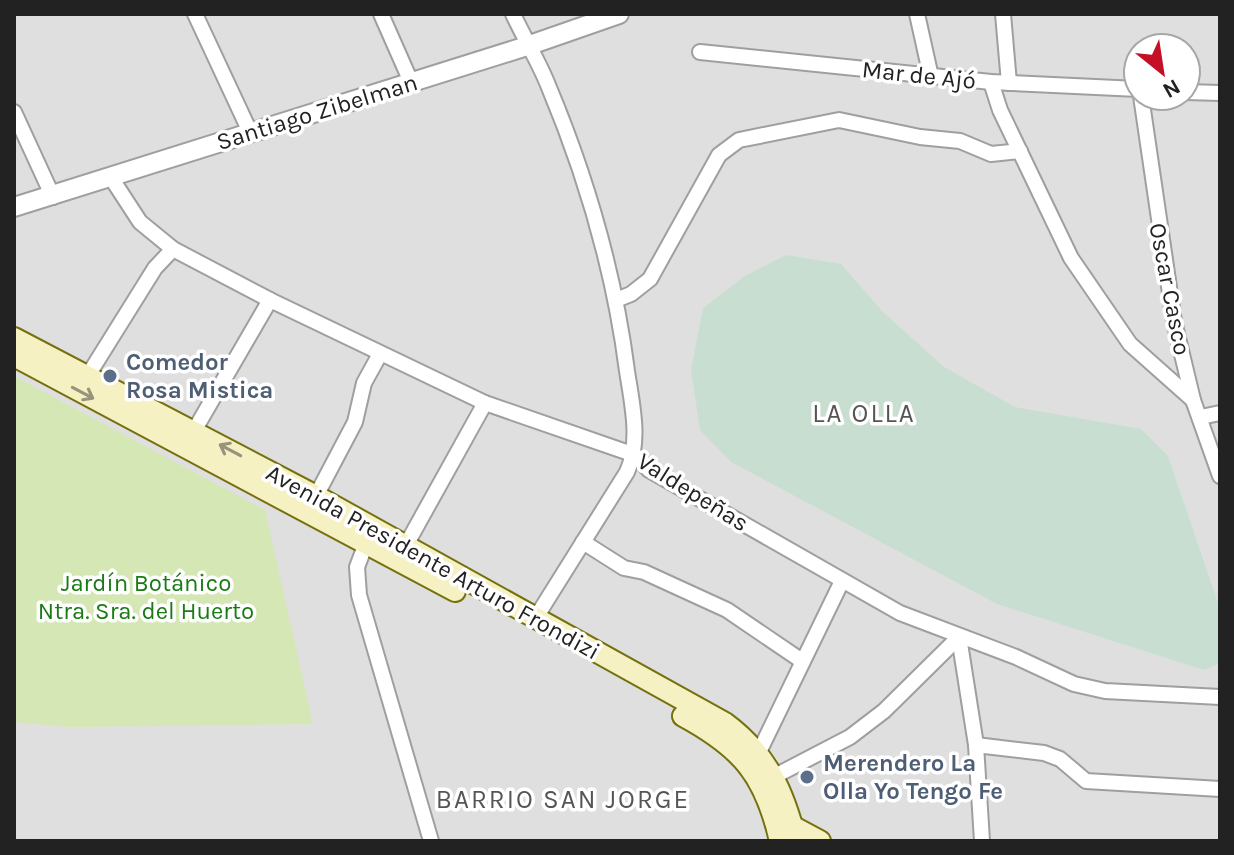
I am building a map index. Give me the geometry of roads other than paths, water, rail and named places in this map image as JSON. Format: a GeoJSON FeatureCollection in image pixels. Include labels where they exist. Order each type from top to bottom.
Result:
{"type":"FeatureCollection","features":[{"type":"Feature","properties":{"kind":"main road","name":"Avenida Presidente Arturo Frondizi"},"geometry":{"type":"LineString","coordinates":[[14,338],[370,535],[710,732],[752,769],[789,836]]}},
{"type":"Feature","properties":{"kind":"main road","name":"Avenida Presidente Arturo Frondizi"},"geometry":{"type":"LineString","coordinates":[[14,356],[316,496],[370,535],[405,547],[725,723],[759,752],[775,776],[789,836]]}},
{"type":"Feature","properties":{"kind":"main road"},"geometry":{"type":"LineString","coordinates":[[789,836],[820,841]]}},
{"type":"Feature","properties":{"kind":"street"},"geometry":{"type":"LineString","coordinates":[[195,14],[250,132]]}},
{"type":"Feature","properties":{"kind":"street"},"geometry":{"type":"LineString","coordinates":[[381,14],[411,82]]}},
{"type":"Feature","properties":{"kind":"street"},"geometry":{"type":"LineString","coordinates":[[513,14],[547,81],[580,164],[599,223],[616,300],[634,417],[635,455],[535,619]]}},
{"type":"Feature","properties":{"kind":"street"},"geometry":{"type":"LineString","coordinates":[[917,14],[931,77]]}},
{"type":"Feature","properties":{"kind":"street"},"geometry":{"type":"LineString","coordinates":[[1003,14],[1009,83]]}},
{"type":"Feature","properties":{"kind":"street","name":"Santiago Zibelman"},"geometry":{"type":"LineString","coordinates":[[14,207],[112,179],[250,132],[527,46],[612,15]]}},
{"type":"Feature","properties":{"kind":"street","name":"Mar de Ajó"},"geometry":{"type":"LineString","coordinates":[[700,52],[931,77],[1122,88]]}},
{"type":"Feature","properties":{"kind":"street"},"geometry":{"type":"LineString","coordinates":[[991,82],[1071,258],[1130,344],[1193,400]]}},
{"type":"Feature","properties":{"kind":"street"},"geometry":{"type":"LineString","coordinates":[[14,112],[53,197]]}},
{"type":"Feature","properties":{"kind":"street","name":"Oscar Casco"},"geometry":{"type":"LineString","coordinates":[[1143,112],[1160,244],[1193,400],[1220,476]]}},
{"type":"Feature","properties":{"kind":"street"},"geometry":{"type":"LineString","coordinates":[[616,300],[631,294],[650,279],[719,155],[739,140],[839,120],[920,137],[960,141],[991,154],[1020,151]]}},
{"type":"Feature","properties":{"kind":"street","name":"Valdepeñas"},"geometry":{"type":"LineString","coordinates":[[112,179],[140,222],[173,249],[270,300],[485,403],[635,455],[649,470],[900,613],[1084,687],[1105,691],[1220,697]]}},
{"type":"Feature","properties":{"kind":"street"},"geometry":{"type":"LineString","coordinates":[[87,377],[148,278],[173,249]]}},
{"type":"Feature","properties":{"kind":"street"},"geometry":{"type":"LineString","coordinates":[[180,431],[270,300]]}},
{"type":"Feature","properties":{"kind":"street"},"geometry":{"type":"LineString","coordinates":[[316,496],[355,422],[364,383],[380,354]]}},
{"type":"Feature","properties":{"kind":"street"},"geometry":{"type":"LineString","coordinates":[[405,547],[485,403]]}},
{"type":"Feature","properties":{"kind":"street"},"geometry":{"type":"LineString","coordinates":[[1201,417],[1220,413]]}},
{"type":"Feature","properties":{"kind":"street"},"geometry":{"type":"LineString","coordinates":[[370,535],[357,567],[359,595],[431,841]]}},
{"type":"Feature","properties":{"kind":"street"},"geometry":{"type":"LineString","coordinates":[[583,542],[624,568],[644,572],[727,610],[802,661]]}},
{"type":"Feature","properties":{"kind":"street"},"geometry":{"type":"LineString","coordinates":[[759,752],[842,581]]}},
{"type":"Feature","properties":{"kind":"street"},"geometry":{"type":"LineString","coordinates":[[959,637],[976,745],[982,841]]}},
{"type":"Feature","properties":{"kind":"street"},"geometry":{"type":"LineString","coordinates":[[775,776],[850,737],[884,711],[959,637]]}},
{"type":"Feature","properties":{"kind":"street"},"geometry":{"type":"LineString","coordinates":[[976,745],[1044,753],[1060,759],[1086,781],[1220,789]]}},
{"type":"Feature","properties":{"kind":"place","name":"Comedor Rosa Mistica"},"geometry":{"type":"Point","coordinates":[110,376]}},
{"type":"Feature","properties":{"kind":"place","name":"Merendero La Olla Yo Tengo Fe"},"geometry":{"type":"Point","coordinates":[807,777]}},
{"type":"Feature","properties":{"kind":"district","name":"LA OLLA"},"geometry":{"type":"Point","coordinates":[864,413]}},
{"type":"Feature","properties":{"kind":"district","name":"BARRIO SAN JORGE"},"geometry":{"type":"Point","coordinates":[563,799]}},
{"type":"Feature","properties":{"kind":"park label","name":"Jardín Botánico Ntra. Sra. del Huerto"},"geometry":{"type":"Point","coordinates":[146,597]}}]}
